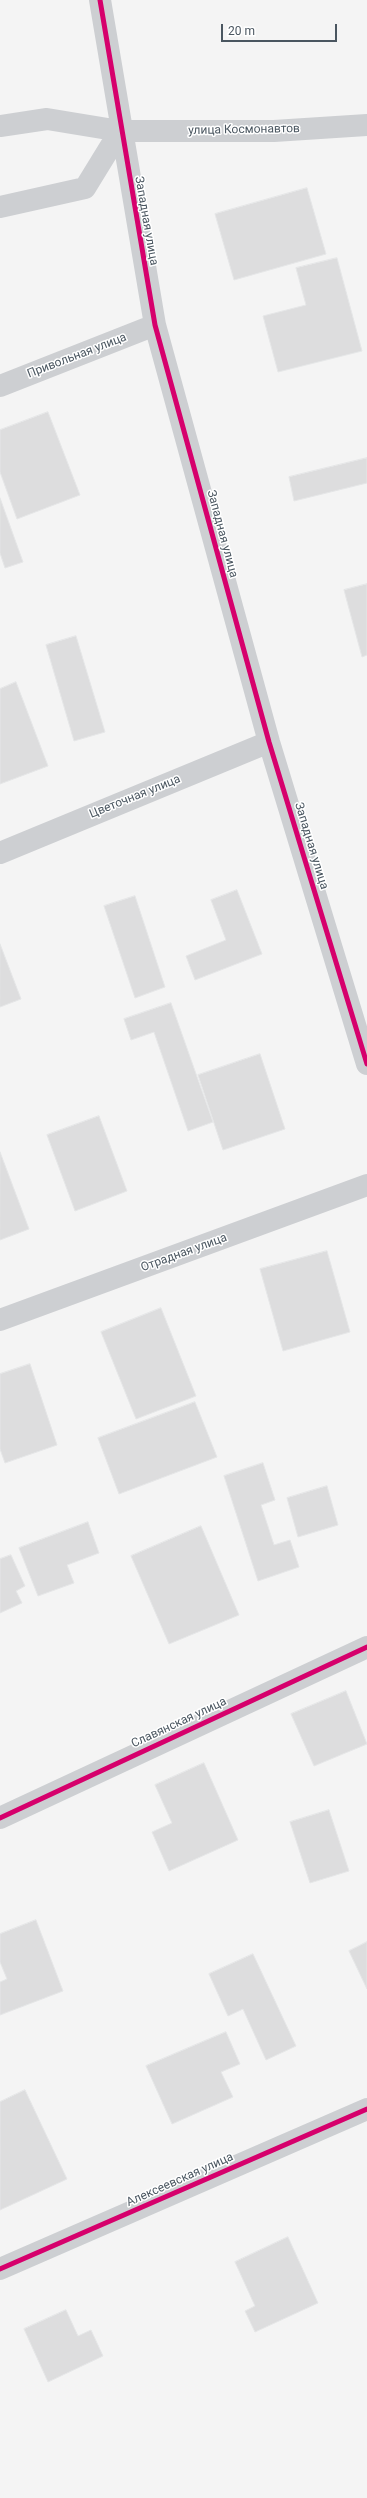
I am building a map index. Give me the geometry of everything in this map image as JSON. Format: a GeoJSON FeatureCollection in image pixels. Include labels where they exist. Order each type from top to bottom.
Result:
{"type":"FeatureCollection","features":[{"type":"Feature","properties":{"kind":"street","name":"Западная улица"},"geometry":{"type":"LineString","coordinates":[[100,0],[120,130],[155,325],[269,742],[367,1064]]}},
{"type":"Feature","properties":{"kind":"street","name":"улица Космонавтов"},"geometry":{"type":"LineString","coordinates":[[0,126],[47,119],[120,130],[274,131],[367,125]]}},
{"type":"Feature","properties":{"kind":"street"},"geometry":{"type":"LineString","coordinates":[[0,207],[85,188],[120,130]]}},
{"type":"Feature","properties":{"kind":"street","name":"Привольная улица"},"geometry":{"type":"LineString","coordinates":[[0,386],[155,325]]}},
{"type":"Feature","properties":{"kind":"street","name":"Цветочная улица"},"geometry":{"type":"LineString","coordinates":[[0,852],[269,742]]}},
{"type":"Feature","properties":{"kind":"street","name":"Отрадная улица"},"geometry":{"type":"LineString","coordinates":[[0,1320],[367,1185]]}},
{"type":"Feature","properties":{"kind":"street","name":"Славянская улица"},"geometry":{"type":"LineString","coordinates":[[0,1818],[367,1646]]}},
{"type":"Feature","properties":{"kind":"street","name":"Алексеевская улица"},"geometry":{"type":"LineString","coordinates":[[0,2269],[367,2109]]}},
{"type":"Feature","properties":{"kind":"building"},"geometry":{"type":"Polygon","coordinates":[[[307,188],[326,254],[234,280],[215,214],[307,188]]]}},
{"type":"Feature","properties":{"kind":"building"},"geometry":{"type":"Polygon","coordinates":[[[337,258],[362,351],[278,372],[263,316],[306,305],[296,268],[337,258]]]}},
{"type":"Feature","properties":{"kind":"building"},"geometry":{"type":"Polygon","coordinates":[[[48,412],[80,495],[17,519],[0,472],[0,430],[48,412]]]}},
{"type":"Feature","properties":{"kind":"building"},"geometry":{"type":"Polygon","coordinates":[[[367,458],[367,483],[294,501],[289,477],[367,458]]]}},
{"type":"Feature","properties":{"kind":"building"},"geometry":{"type":"Polygon","coordinates":[[[0,498],[23,562],[5,568],[0,553],[0,498]]]}},
{"type":"Feature","properties":{"kind":"building"},"geometry":{"type":"Polygon","coordinates":[[[367,584],[367,655],[362,657],[344,590],[367,584]]]}},
{"type":"Feature","properties":{"kind":"building"},"geometry":{"type":"Polygon","coordinates":[[[76,636],[105,732],[74,741],[46,645],[76,636]]]}},
{"type":"Feature","properties":{"kind":"building"},"geometry":{"type":"Polygon","coordinates":[[[16,682],[48,766],[0,784],[0,689],[16,682]]]}},
{"type":"Feature","properties":{"kind":"building"},"geometry":{"type":"Polygon","coordinates":[[[237,890],[262,954],[195,980],[186,956],[226,940],[211,900],[237,890]]]}},
{"type":"Feature","properties":{"kind":"building"},"geometry":{"type":"Polygon","coordinates":[[[135,896],[165,987],[135,998],[104,906],[135,896]]]}},
{"type":"Feature","properties":{"kind":"building"},"geometry":{"type":"Polygon","coordinates":[[[0,944],[21,999],[0,1007],[0,944]]]}},
{"type":"Feature","properties":{"kind":"building"},"geometry":{"type":"Polygon","coordinates":[[[171,1003],[213,1122],[188,1131],[154,1032],[131,1040],[124,1019],[171,1003]]]}},
{"type":"Feature","properties":{"kind":"building"},"geometry":{"type":"Polygon","coordinates":[[[260,1054],[285,1129],[223,1150],[198,1075],[260,1054]]]}},
{"type":"Feature","properties":{"kind":"building"},"geometry":{"type":"Polygon","coordinates":[[[99,1116],[127,1191],[75,1211],[47,1135],[99,1116]]]}},
{"type":"Feature","properties":{"kind":"building"},"geometry":{"type":"Polygon","coordinates":[[[0,1152],[29,1229],[0,1240],[0,1152]]]}},
{"type":"Feature","properties":{"kind":"building"},"geometry":{"type":"Polygon","coordinates":[[[327,1251],[350,1332],[283,1351],[260,1269],[327,1251]]]}},
{"type":"Feature","properties":{"kind":"building"},"geometry":{"type":"Polygon","coordinates":[[[161,1308],[196,1396],[136,1419],[101,1332],[161,1308]]]}},
{"type":"Feature","properties":{"kind":"building"},"geometry":{"type":"Polygon","coordinates":[[[30,1364],[57,1445],[5,1463],[0,1449],[0,1374],[30,1364]]]}},
{"type":"Feature","properties":{"kind":"building"},"geometry":{"type":"Polygon","coordinates":[[[195,1402],[217,1457],[119,1494],[98,1438],[195,1402]]]}},
{"type":"Feature","properties":{"kind":"building"},"geometry":{"type":"Polygon","coordinates":[[[263,1463],[275,1500],[261,1505],[274,1545],[290,1540],[299,1567],[258,1581],[224,1476],[263,1463]]]}},
{"type":"Feature","properties":{"kind":"building"},"geometry":{"type":"Polygon","coordinates":[[[327,1486],[338,1525],[298,1537],[287,1498],[327,1486]]]}},
{"type":"Feature","properties":{"kind":"building"},"geometry":{"type":"Polygon","coordinates":[[[88,1522],[99,1553],[67,1565],[74,1583],[38,1596],[19,1548],[88,1522]]]}},
{"type":"Feature","properties":{"kind":"building"},"geometry":{"type":"Polygon","coordinates":[[[201,1526],[239,1615],[169,1644],[131,1556],[201,1526]]]}},
{"type":"Feature","properties":{"kind":"building"},"geometry":{"type":"Polygon","coordinates":[[[11,1555],[25,1586],[16,1591],[22,1603],[0,1613],[0,1559],[11,1555]]]}},
{"type":"Feature","properties":{"kind":"building"},"geometry":{"type":"Polygon","coordinates":[[[346,1691],[367,1744],[314,1766],[291,1714],[346,1691]]]}},
{"type":"Feature","properties":{"kind":"building"},"geometry":{"type":"Polygon","coordinates":[[[204,1763],[238,1840],[169,1871],[152,1832],[172,1823],[155,1785],[204,1763]]]}},
{"type":"Feature","properties":{"kind":"building"},"geometry":{"type":"Polygon","coordinates":[[[329,1810],[349,1871],[310,1883],[290,1822],[329,1810]]]}},
{"type":"Feature","properties":{"kind":"building"},"geometry":{"type":"Polygon","coordinates":[[[36,1920],[63,1991],[0,2015],[0,1982],[7,1979],[0,1962],[0,1934],[36,1920]]]}},
{"type":"Feature","properties":{"kind":"building"},"geometry":{"type":"Polygon","coordinates":[[[367,1942],[367,1989],[349,1951],[367,1942]]]}},
{"type":"Feature","properties":{"kind":"building"},"geometry":{"type":"Polygon","coordinates":[[[253,1954],[296,2046],[266,2060],[243,2009],[228,2016],[209,1974],[253,1954]]]}},
{"type":"Feature","properties":{"kind":"building"},"geometry":{"type":"Polygon","coordinates":[[[226,2032],[240,2064],[221,2072],[233,2097],[172,2124],[146,2066],[226,2032]]]}},
{"type":"Feature","properties":{"kind":"building"},"geometry":{"type":"Polygon","coordinates":[[[25,2090],[67,2179],[0,2210],[0,2102],[25,2090]]]}},
{"type":"Feature","properties":{"kind":"building"},"geometry":{"type":"Polygon","coordinates":[[[288,2237],[318,2303],[255,2332],[245,2311],[255,2306],[235,2262],[288,2237]]]}},
{"type":"Feature","properties":{"kind":"building"},"geometry":{"type":"Polygon","coordinates":[[[66,2310],[78,2336],[91,2330],[103,2356],[48,2382],[24,2329],[66,2310]]]}},
{"type":"Feature","properties":{"kind":"cycle path"},"geometry":{"type":"LineString","coordinates":[[100,0],[155,325],[269,742],[367,1064]]}},
{"type":"Feature","properties":{"kind":"cycle path"},"geometry":{"type":"LineString","coordinates":[[0,1818],[367,1647]]}},
{"type":"Feature","properties":{"kind":"cycle path"},"geometry":{"type":"LineString","coordinates":[[0,2269],[367,2109]]}}]}
